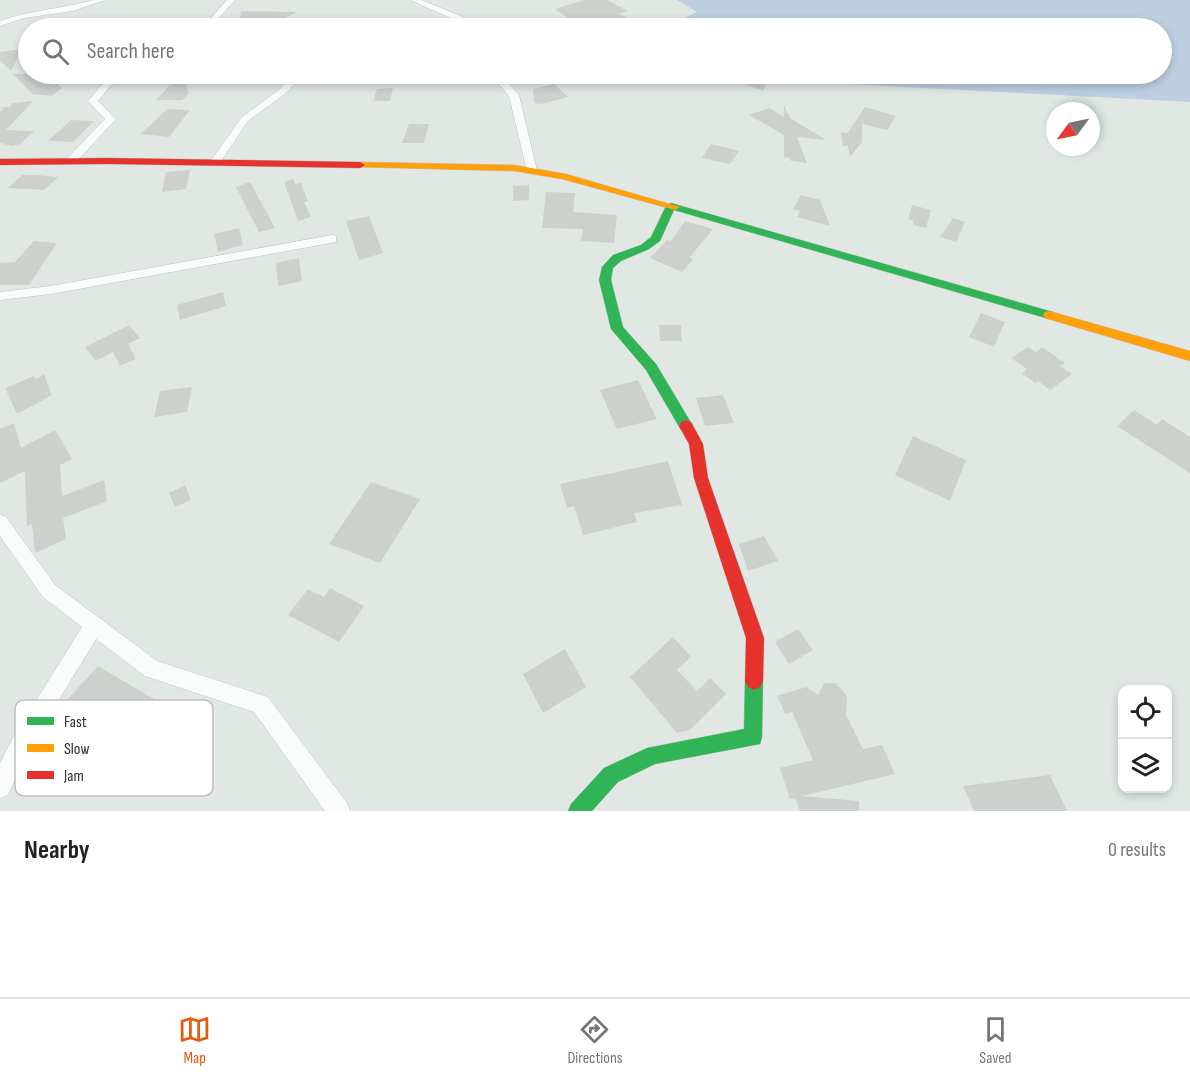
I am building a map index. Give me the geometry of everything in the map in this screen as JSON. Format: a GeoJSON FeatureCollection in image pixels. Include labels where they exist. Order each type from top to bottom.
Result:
{"type":"FeatureCollection","features":[{"type":"Feature","properties":{"kind":"street"},"geometry":{"type":"LineString","coordinates":[[0,24],[22,16],[70,9],[101,0]]}},
{"type":"Feature","properties":{"kind":"street"},"geometry":{"type":"LineString","coordinates":[[215,18],[231,0]]}},
{"type":"Feature","properties":{"kind":"street"},"geometry":{"type":"LineString","coordinates":[[414,0],[458,18]]}},
{"type":"Feature","properties":{"kind":"street"},"geometry":{"type":"LineString","coordinates":[[70,162],[111,119],[93,100],[107,84]]}},
{"type":"Feature","properties":{"kind":"street"},"geometry":{"type":"LineString","coordinates":[[215,162],[245,119],[289,84]]}},
{"type":"Feature","properties":{"kind":"street"},"geometry":{"type":"LineString","coordinates":[[504,84],[514,95],[532,171]]}},
{"type":"Feature","properties":{"kind":"street"},"geometry":{"type":"LineString","coordinates":[[0,162],[215,162],[514,168],[573,179],[671,206],[1190,356]]}},
{"type":"Feature","properties":{"kind":"street"},"geometry":{"type":"LineString","coordinates":[[578,811],[611,774],[654,756],[753,737],[755,638],[701,477],[696,444],[651,367],[617,329],[605,280],[608,267],[617,258],[656,239],[671,206]]}},
{"type":"Feature","properties":{"kind":"street"},"geometry":{"type":"LineString","coordinates":[[0,296],[51,290],[332,239]]}},
{"type":"Feature","properties":{"kind":"street"},"geometry":{"type":"LineString","coordinates":[[0,522],[49,591],[152,669],[261,704],[339,811]]}},
{"type":"Feature","properties":{"kind":"street"},"geometry":{"type":"LineString","coordinates":[[48,700],[94,625]]}},
{"type":"Feature","properties":{"kind":"street"},"geometry":{"type":"LineString","coordinates":[[0,787],[15,756]]}},
{"type":"Feature","properties":{"kind":"shaded area"},"geometry":{"type":"Polygon","coordinates":[[[677,0],[1190,0],[1190,102],[848,84],[1172,84],[1172,18],[684,18],[697,12],[677,0]]]}},
{"type":"Feature","properties":{"kind":"building"},"geometry":{"type":"Polygon","coordinates":[[[584,0],[607,0],[628,11],[619,14],[627,18],[568,18],[555,9],[584,0]]]}},
{"type":"Feature","properties":{"kind":"building"},"geometry":{"type":"Polygon","coordinates":[[[241,11],[297,12],[285,18],[240,18],[241,11]]]}},
{"type":"Feature","properties":{"kind":"building"},"geometry":{"type":"Polygon","coordinates":[[[18,50],[18,57],[11,71],[0,60],[0,52],[18,50]]]}},
{"type":"Feature","properties":{"kind":"building"},"geometry":{"type":"Polygon","coordinates":[[[22,84],[58,84],[62,88],[51,96],[32,94],[22,84]]]}},
{"type":"Feature","properties":{"kind":"building"},"geometry":{"type":"Polygon","coordinates":[[[171,84],[187,84],[188,94],[182,100],[156,100],[171,84]]]}},
{"type":"Feature","properties":{"kind":"building"},"geometry":{"type":"Polygon","coordinates":[[[554,84],[568,97],[542,104],[534,103],[533,89],[554,84]]]}},
{"type":"Feature","properties":{"kind":"building"},"geometry":{"type":"Polygon","coordinates":[[[745,84],[766,84],[763,91],[745,84]]]}},
{"type":"Feature","properties":{"kind":"building"},"geometry":{"type":"Polygon","coordinates":[[[393,88],[390,101],[373,101],[377,89],[393,88]]]}},
{"type":"Feature","properties":{"kind":"building"},"geometry":{"type":"Polygon","coordinates":[[[33,101],[6,130],[34,131],[20,144],[12,146],[0,143],[0,112],[4,107],[10,107],[13,103],[33,101]]]}},
{"type":"Feature","properties":{"kind":"building"},"geometry":{"type":"Polygon","coordinates":[[[784,105],[790,118],[826,140],[797,137],[807,163],[791,161],[790,158],[784,157],[784,135],[749,115],[769,108],[784,117],[784,105]]]}},
{"type":"Feature","properties":{"kind":"building"},"geometry":{"type":"Polygon","coordinates":[[[865,107],[896,116],[887,130],[862,124],[862,142],[850,157],[848,146],[843,146],[841,132],[848,133],[865,107]]]}},
{"type":"Feature","properties":{"kind":"building"},"geometry":{"type":"Polygon","coordinates":[[[167,109],[190,110],[169,137],[141,134],[167,109]]]}},
{"type":"Feature","properties":{"kind":"building"},"geometry":{"type":"Polygon","coordinates":[[[71,120],[94,121],[73,142],[48,141],[71,120]]]}},
{"type":"Feature","properties":{"kind":"building"},"geometry":{"type":"Polygon","coordinates":[[[409,124],[429,124],[424,143],[402,143],[409,124]]]}},
{"type":"Feature","properties":{"kind":"building"},"geometry":{"type":"Polygon","coordinates":[[[711,144],[739,151],[730,164],[702,158],[711,144]]]}},
{"type":"Feature","properties":{"kind":"building"},"geometry":{"type":"Polygon","coordinates":[[[190,170],[186,189],[162,192],[166,172],[190,170]]]}},
{"type":"Feature","properties":{"kind":"building"},"geometry":{"type":"Polygon","coordinates":[[[22,175],[58,177],[44,190],[8,188],[22,175]]]}},
{"type":"Feature","properties":{"kind":"building"},"geometry":{"type":"Polygon","coordinates":[[[293,179],[295,184],[301,183],[308,201],[304,202],[311,217],[298,221],[284,182],[293,179]]]}},
{"type":"Feature","properties":{"kind":"building"},"geometry":{"type":"Polygon","coordinates":[[[250,182],[275,228],[259,232],[236,187],[250,182]]]}},
{"type":"Feature","properties":{"kind":"building"},"geometry":{"type":"Polygon","coordinates":[[[529,185],[529,200],[513,201],[513,186],[529,185]]]}},
{"type":"Feature","properties":{"kind":"building"},"geometry":{"type":"Polygon","coordinates":[[[546,192],[575,193],[573,212],[617,215],[614,243],[581,241],[583,229],[542,228],[546,192]]]}},
{"type":"Feature","properties":{"kind":"building"},"geometry":{"type":"Polygon","coordinates":[[[801,195],[820,200],[830,226],[797,217],[800,211],[793,209],[801,195]]]}},
{"type":"Feature","properties":{"kind":"building"},"geometry":{"type":"Polygon","coordinates":[[[912,205],[931,210],[926,228],[913,225],[914,221],[908,219],[912,205]]]}},
{"type":"Feature","properties":{"kind":"building"},"geometry":{"type":"Polygon","coordinates":[[[369,216],[383,253],[359,260],[346,221],[369,216]]]}},
{"type":"Feature","properties":{"kind":"building"},"geometry":{"type":"Polygon","coordinates":[[[953,218],[965,222],[956,242],[940,237],[953,218]]]}},
{"type":"Feature","properties":{"kind":"building"},"geometry":{"type":"Polygon","coordinates":[[[685,221],[713,229],[690,257],[693,260],[682,272],[650,258],[667,240],[671,241],[685,221]]]}},
{"type":"Feature","properties":{"kind":"building"},"geometry":{"type":"Polygon","coordinates":[[[239,228],[243,245],[218,252],[214,234],[239,228]]]}},
{"type":"Feature","properties":{"kind":"building"},"geometry":{"type":"Polygon","coordinates":[[[34,241],[57,243],[29,285],[0,285],[0,263],[15,262],[34,241]]]}},
{"type":"Feature","properties":{"kind":"building"},"geometry":{"type":"Polygon","coordinates":[[[299,258],[302,281],[278,286],[276,263],[299,258]]]}},
{"type":"Feature","properties":{"kind":"building"},"geometry":{"type":"Polygon","coordinates":[[[223,292],[226,306],[180,320],[177,305],[223,292]]]}},
{"type":"Feature","properties":{"kind":"building"},"geometry":{"type":"Polygon","coordinates":[[[981,313],[1005,322],[994,347],[969,337],[981,313]]]}},
{"type":"Feature","properties":{"kind":"building"},"geometry":{"type":"Polygon","coordinates":[[[129,325],[140,338],[128,344],[136,359],[120,366],[113,352],[96,361],[85,347],[129,325]]]}},
{"type":"Feature","properties":{"kind":"building"},"geometry":{"type":"Polygon","coordinates":[[[659,325],[681,325],[682,341],[660,341],[659,325]]]}},
{"type":"Feature","properties":{"kind":"building"},"geometry":{"type":"Polygon","coordinates":[[[1028,347],[1036,352],[1042,347],[1065,363],[1060,366],[1072,374],[1050,390],[1038,381],[1036,383],[1022,374],[1027,369],[1011,358],[1028,347]]]}},
{"type":"Feature","properties":{"kind":"building"},"geometry":{"type":"Polygon","coordinates":[[[44,374],[52,395],[17,414],[5,388],[34,376],[36,379],[44,374]]]}},
{"type":"Feature","properties":{"kind":"building"},"geometry":{"type":"Polygon","coordinates":[[[638,380],[657,419],[617,429],[600,390],[638,380]]]}},
{"type":"Feature","properties":{"kind":"building"},"geometry":{"type":"Polygon","coordinates":[[[192,387],[187,412],[154,417],[160,391],[192,387]]]}},
{"type":"Feature","properties":{"kind":"building"},"geometry":{"type":"Polygon","coordinates":[[[723,395],[734,423],[705,426],[696,398],[723,395]]]}},
{"type":"Feature","properties":{"kind":"building"},"geometry":{"type":"Polygon","coordinates":[[[1134,410],[1157,425],[1162,419],[1190,437],[1190,473],[1117,426],[1134,410]]]}},
{"type":"Feature","properties":{"kind":"building"},"geometry":{"type":"Polygon","coordinates":[[[14,423],[21,448],[55,430],[72,459],[60,465],[62,496],[104,480],[107,501],[63,518],[66,539],[35,553],[32,524],[27,526],[25,471],[0,483],[0,429],[14,423]]]}},
{"type":"Feature","properties":{"kind":"building"},"geometry":{"type":"Polygon","coordinates":[[[913,436],[966,460],[950,501],[895,475],[913,436]]]}},
{"type":"Feature","properties":{"kind":"building"},"geometry":{"type":"Polygon","coordinates":[[[668,461],[682,505],[634,513],[637,522],[583,535],[574,506],[567,508],[560,484],[668,461]]]}},
{"type":"Feature","properties":{"kind":"building"},"geometry":{"type":"Polygon","coordinates":[[[371,482],[420,499],[380,563],[329,544],[371,482]]]}},
{"type":"Feature","properties":{"kind":"building"},"geometry":{"type":"Polygon","coordinates":[[[185,485],[191,500],[175,507],[169,493],[185,485]]]}},
{"type":"Feature","properties":{"kind":"building"},"geometry":{"type":"Polygon","coordinates":[[[764,536],[778,561],[748,571],[739,544],[764,536]]]}},
{"type":"Feature","properties":{"kind":"building"},"geometry":{"type":"Polygon","coordinates":[[[330,588],[364,606],[339,642],[288,615],[308,589],[324,597],[330,588]]]}},
{"type":"Feature","properties":{"kind":"building"},"geometry":{"type":"Polygon","coordinates":[[[798,629],[813,650],[789,664],[775,642],[798,629]]]}},
{"type":"Feature","properties":{"kind":"building"},"geometry":{"type":"Polygon","coordinates":[[[673,637],[691,657],[677,670],[697,691],[710,678],[726,694],[690,730],[677,733],[630,677],[673,637]]]}},
{"type":"Feature","properties":{"kind":"building"},"geometry":{"type":"Polygon","coordinates":[[[565,649],[586,687],[543,713],[523,674],[565,649]]]}},
{"type":"Feature","properties":{"kind":"building"},"geometry":{"type":"Polygon","coordinates":[[[98,666],[156,700],[67,700],[98,666]]]}},
{"type":"Feature","properties":{"kind":"building"},"geometry":{"type":"Polygon","coordinates":[[[824,683],[836,683],[847,696],[846,715],[863,749],[882,745],[895,774],[802,796],[859,801],[859,811],[800,811],[795,798],[790,799],[780,768],[813,760],[792,712],[785,714],[777,696],[806,687],[818,695],[824,683]]]}},
{"type":"Feature","properties":{"kind":"building"},"geometry":{"type":"Polygon","coordinates":[[[1050,775],[1067,811],[974,811],[963,786],[1050,775]]]}},
{"type":"Feature","properties":{"kind":"traffic: fast"},"geometry":{"type":"LineString","coordinates":[[671,206],[656,239],[645,247],[617,258],[608,267],[605,280],[617,329],[651,367],[686,426]]}},
{"type":"Feature","properties":{"kind":"traffic: fast"},"geometry":{"type":"LineString","coordinates":[[675,207],[1049,315]]}},
{"type":"Feature","properties":{"kind":"traffic: fast"},"geometry":{"type":"LineString","coordinates":[[578,811],[611,775],[654,755],[753,737],[754,681]]}},
{"type":"Feature","properties":{"kind":"traffic: slow"},"geometry":{"type":"LineString","coordinates":[[360,165],[514,168],[563,176],[675,207]]}},
{"type":"Feature","properties":{"kind":"traffic: slow"},"geometry":{"type":"LineString","coordinates":[[1049,315],[1190,356]]}},
{"type":"Feature","properties":{"kind":"traffic: jam"},"geometry":{"type":"LineString","coordinates":[[0,162],[109,161],[360,165]]}},
{"type":"Feature","properties":{"kind":"traffic: jam"},"geometry":{"type":"LineString","coordinates":[[686,426],[696,444],[701,478],[755,638],[754,681]]}}]}
